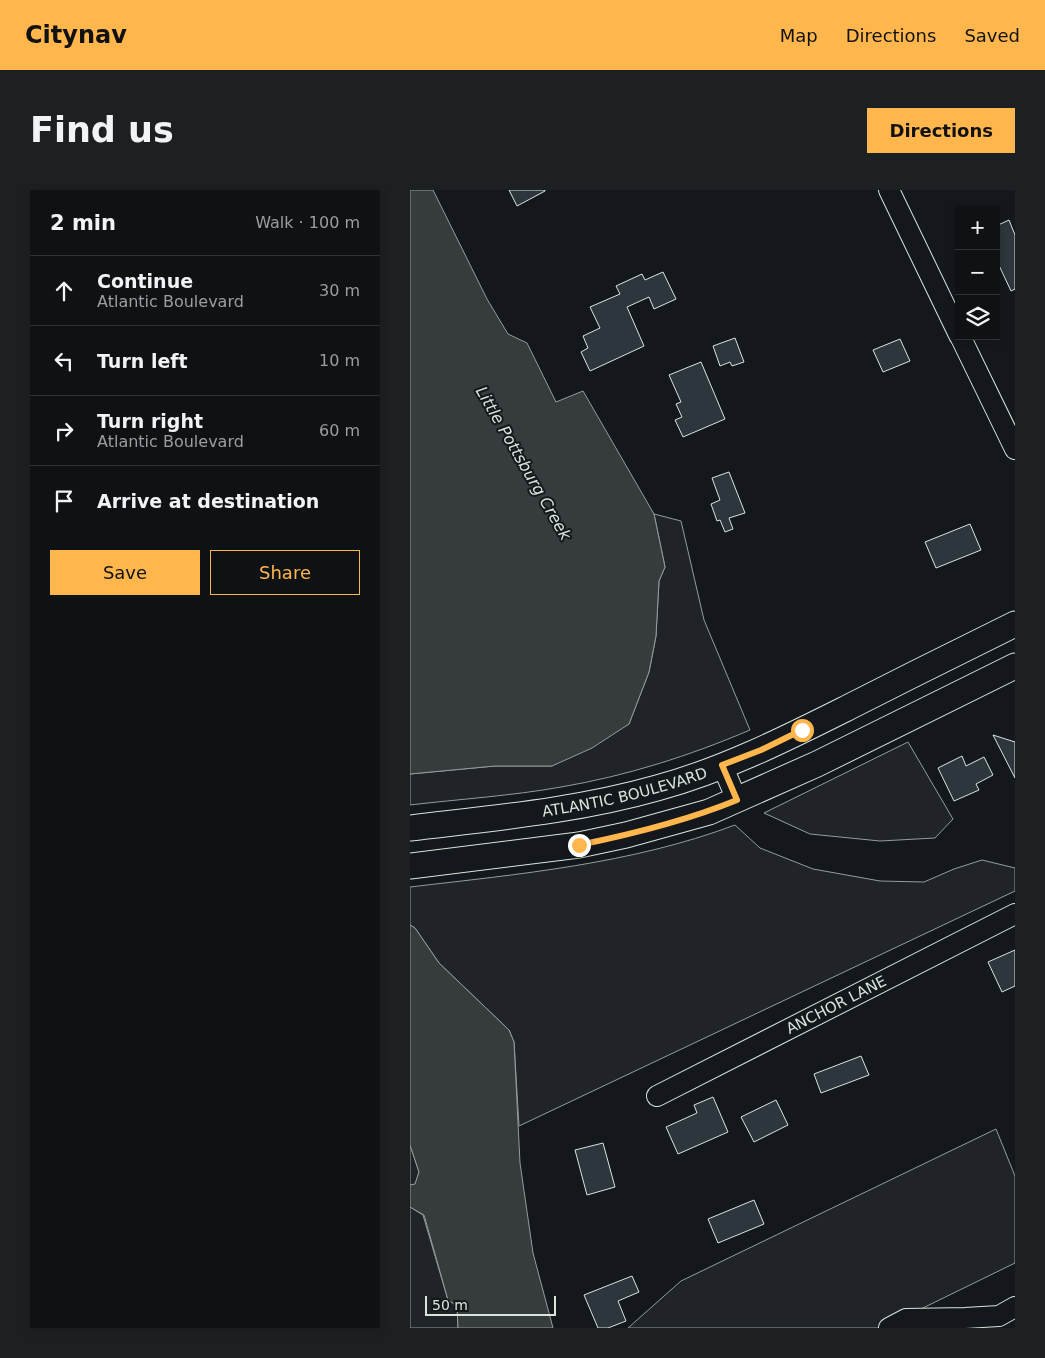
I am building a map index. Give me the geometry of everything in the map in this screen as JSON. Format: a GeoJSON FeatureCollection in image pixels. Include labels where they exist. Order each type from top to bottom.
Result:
{"type":"FeatureCollection","features":[{"type":"Feature","properties":{"kind":"main road","name":"ATLANTIC BOULEVARD"},"geometry":{"type":"LineString","coordinates":[[410,828],[550,811],[602,802],[691,778],[761,750],[1015,624]]}},
{"type":"Feature","properties":{"kind":"main road"},"geometry":{"type":"LineString","coordinates":[[410,866],[579,845],[626,835],[709,812],[817,764],[1015,666]]}},
{"type":"Feature","properties":{"kind":"street"},"geometry":{"type":"LineString","coordinates":[[889,190],[955,327]]}},
{"type":"Feature","properties":{"kind":"street"},"geometry":{"type":"LineString","coordinates":[[961,340],[1015,449]]}},
{"type":"Feature","properties":{"kind":"street"},"geometry":{"type":"LineString","coordinates":[[722,765],[737,800]]}},
{"type":"Feature","properties":{"kind":"street","name":"ANCHOR LANE"},"geometry":{"type":"LineString","coordinates":[[657,1096],[1015,914]]}},
{"type":"Feature","properties":{"kind":"street"},"geometry":{"type":"LineString","coordinates":[[889,1328],[906,1319],[1006,1317]]}},
{"type":"Feature","properties":{"kind":"shaded area"},"geometry":{"type":"Polygon","coordinates":[[[654,514],[681,521],[704,620],[750,730],[657,764],[609,777],[523,793],[410,805],[410,774],[495,766],[552,766],[629,724],[649,672],[656,636],[659,581],[665,567],[654,514]]]}},
{"type":"Feature","properties":{"kind":"shaded area"},"geometry":{"type":"Polygon","coordinates":[[[908,742],[953,819],[935,838],[880,841],[810,834],[764,813],[908,742]]]}},
{"type":"Feature","properties":{"kind":"shaded area"},"geometry":{"type":"Polygon","coordinates":[[[735,825],[760,848],[813,869],[880,881],[924,882],[954,869],[982,860],[1015,868],[1015,891],[519,1126],[514,1042],[509,1030],[439,963],[415,928],[410,925],[410,887],[575,866],[656,849],[735,825]]]}},
{"type":"Feature","properties":{"kind":"shaded area"},"geometry":{"type":"Polygon","coordinates":[[[996,1129],[1015,1176],[1015,1263],[882,1328],[628,1328],[681,1281],[996,1129]]]}},
{"type":"Feature","properties":{"kind":"shaded area"},"geometry":{"type":"Polygon","coordinates":[[[410,1145],[419,1172],[415,1185],[410,1185],[410,1145]]]}},
{"type":"Feature","properties":{"kind":"shaded area"},"geometry":{"type":"Polygon","coordinates":[[[410,1207],[423,1215],[448,1300],[457,1306],[458,1328],[410,1328],[410,1207]]]}},
{"type":"Feature","properties":{"kind":"water","name":"Little Pottsburg Creek"},"geometry":{"type":"Polygon","coordinates":[[[410,190],[433,190],[487,299],[508,334],[527,343],[556,402],[583,391],[654,514],[665,567],[659,581],[656,636],[649,672],[629,724],[592,748],[552,766],[495,766],[410,774],[410,190]]]}},
{"type":"Feature","properties":{"kind":"water"},"geometry":{"type":"Polygon","coordinates":[[[410,925],[415,928],[439,963],[509,1030],[514,1042],[520,1163],[533,1253],[553,1328],[458,1328],[457,1306],[448,1300],[424,1215],[410,1207],[410,1185],[415,1184],[419,1172],[410,1145],[410,925]]]}},
{"type":"Feature","properties":{"kind":"building"},"geometry":{"type":"Polygon","coordinates":[[[509,190],[545,190],[545,191],[517,206],[509,190]]]}},
{"type":"Feature","properties":{"kind":"building"},"geometry":{"type":"Polygon","coordinates":[[[1009,220],[1015,235],[1015,289],[1011,291],[1000,268],[1000,224],[1009,220]]]}},
{"type":"Feature","properties":{"kind":"building"},"geometry":{"type":"Polygon","coordinates":[[[663,272],[676,299],[654,309],[649,297],[627,307],[644,346],[590,371],[581,352],[588,348],[583,336],[600,328],[590,307],[620,294],[616,286],[642,274],[645,280],[663,272]]]}},
{"type":"Feature","properties":{"kind":"building"},"geometry":{"type":"Polygon","coordinates":[[[735,338],[744,362],[732,366],[730,362],[720,366],[713,346],[735,338]]]}},
{"type":"Feature","properties":{"kind":"building"},"geometry":{"type":"Polygon","coordinates":[[[900,339],[910,361],[883,372],[873,350],[900,339]]]}},
{"type":"Feature","properties":{"kind":"building"},"geometry":{"type":"Polygon","coordinates":[[[701,362],[725,419],[683,437],[675,420],[682,417],[676,404],[681,402],[669,375],[701,362]]]}},
{"type":"Feature","properties":{"kind":"building"},"geometry":{"type":"Polygon","coordinates":[[[729,472],[745,513],[729,518],[733,529],[725,532],[720,520],[717,521],[711,504],[720,500],[712,478],[729,472]]]}},
{"type":"Feature","properties":{"kind":"building"},"geometry":{"type":"Polygon","coordinates":[[[970,524],[981,550],[936,568],[925,542],[970,524]]]}},
{"type":"Feature","properties":{"kind":"building"},"geometry":{"type":"Polygon","coordinates":[[[993,735],[1015,742],[1015,778],[993,735]]]}},
{"type":"Feature","properties":{"kind":"building"},"geometry":{"type":"Polygon","coordinates":[[[962,756],[966,766],[984,757],[993,775],[976,784],[979,790],[954,801],[938,768],[962,756]]]}},
{"type":"Feature","properties":{"kind":"building"},"geometry":{"type":"Polygon","coordinates":[[[1015,950],[1015,986],[1002,992],[988,962],[1015,950]]]}},
{"type":"Feature","properties":{"kind":"building"},"geometry":{"type":"Polygon","coordinates":[[[861,1056],[869,1075],[821,1093],[814,1074],[861,1056]]]}},
{"type":"Feature","properties":{"kind":"building"},"geometry":{"type":"Polygon","coordinates":[[[713,1097],[728,1132],[678,1154],[666,1127],[697,1113],[694,1105],[713,1097]]]}},
{"type":"Feature","properties":{"kind":"building"},"geometry":{"type":"Polygon","coordinates":[[[776,1100],[788,1125],[754,1142],[741,1117],[776,1100]]]}},
{"type":"Feature","properties":{"kind":"building"},"geometry":{"type":"Polygon","coordinates":[[[603,1143],[615,1187],[587,1195],[575,1150],[603,1143]]]}},
{"type":"Feature","properties":{"kind":"building"},"geometry":{"type":"Polygon","coordinates":[[[754,1200],[764,1224],[718,1243],[708,1219],[754,1200]]]}},
{"type":"Feature","properties":{"kind":"building"},"geometry":{"type":"Polygon","coordinates":[[[632,1276],[639,1292],[618,1301],[626,1321],[608,1328],[598,1328],[584,1295],[632,1276]]]}},
{"type":"Feature","properties":{"kind":"route"},"geometry":{"type":"LineString","coordinates":[[579,845],[678,821],[709,812],[737,800],[722,765],[761,750],[802,730]]}}]}
